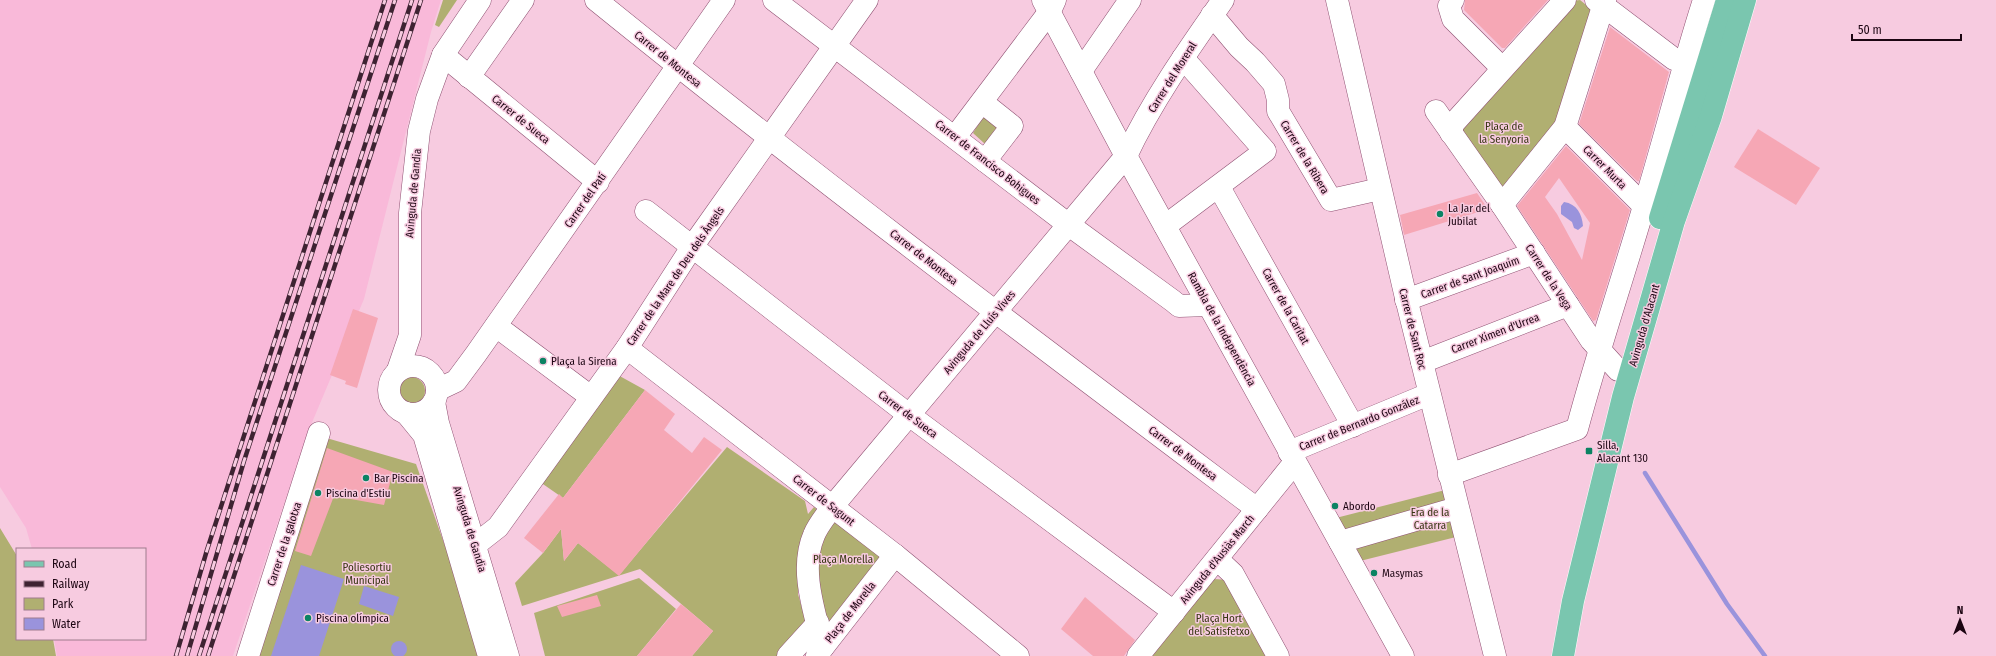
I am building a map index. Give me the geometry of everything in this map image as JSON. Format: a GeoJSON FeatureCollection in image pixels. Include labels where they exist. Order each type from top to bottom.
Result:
{"type":"FeatureCollection","features":[{"type":"Feature","properties":{"kind":"main road","name":"Avinguda d'Alacant"},"geometry":{"type":"LineString","coordinates":[[1552,656],[1556,623],[1618,370],[1661,214],[1728,0]]}},
{"type":"Feature","properties":{"kind":"main road","name":"Avinguda d'Alacant"},"geometry":{"type":"LineString","coordinates":[[1562,656],[1572,601],[1623,397],[1674,221],[1711,116],[1745,0]]}},
{"type":"Feature","properties":{"kind":"street","name":"Avinguda de Gandia"},"geometry":{"type":"LineString","coordinates":[[398,370],[410,335],[409,253],[412,182],[419,131],[427,99],[443,55],[480,0]]}},
{"type":"Feature","properties":{"kind":"street"},"geometry":{"type":"LineString","coordinates":[[470,77],[523,0]]}},
{"type":"Feature","properties":{"kind":"street","name":"Carrer de Montesa"},"geometry":{"type":"LineString","coordinates":[[596,0],[678,67],[996,313],[1257,509]]}},
{"type":"Feature","properties":{"kind":"street","name":"Carrer del Patí"},"geometry":{"type":"LineString","coordinates":[[436,396],[456,381],[496,326],[724,0]]}},
{"type":"Feature","properties":{"kind":"street","name":"Carrer de Francisco Bohigues"},"geometry":{"type":"LineString","coordinates":[[774,0],[1069,225],[1179,306],[1208,305]]}},
{"type":"Feature","properties":{"kind":"street","name":"Carrer de la Mare de Deu dels Àngels"},"geometry":{"type":"LineString","coordinates":[[474,545],[498,527],[627,348],[692,247],[867,0]]}},
{"type":"Feature","properties":{"kind":"street"},"geometry":{"type":"LineString","coordinates":[[1081,71],[1130,0]]}},
{"type":"Feature","properties":{"kind":"street","name":"Carrer de Sant Roc"},"geometry":{"type":"LineString","coordinates":[[1337,0],[1406,300],[1495,656]]}},
{"type":"Feature","properties":{"kind":"street"},"geometry":{"type":"LineString","coordinates":[[1453,0],[1450,6],[1453,19],[1502,68]]}},
{"type":"Feature","properties":{"kind":"street"},"geometry":{"type":"LineString","coordinates":[[1451,133],[1453,124],[1565,0]]}},
{"type":"Feature","properties":{"kind":"street"},"geometry":{"type":"LineString","coordinates":[[1449,475],[1577,429],[1599,348],[1644,206],[1684,62],[1704,0]]}},
{"type":"Feature","properties":{"kind":"street"},"geometry":{"type":"LineString","coordinates":[[1436,111],[1502,205],[1565,127],[1601,1],[1674,59],[1684,62]]}},
{"type":"Feature","properties":{"kind":"street"},"geometry":{"type":"LineString","coordinates":[[955,137],[982,102],[1049,4]]}},
{"type":"Feature","properties":{"kind":"street","name":"Rambla de la Independència"},"geometry":{"type":"LineString","coordinates":[[1049,4],[1081,71],[1126,156],[1403,656]]}},
{"type":"Feature","properties":{"kind":"street","name":"Carrer de la Ribera"},"geometry":{"type":"LineString","coordinates":[[1218,8],[1238,47],[1255,62],[1274,84],[1278,100],[1278,111],[1331,200],[1380,189]]}},
{"type":"Feature","properties":{"kind":"street","name":"Carrer del Moreral"},"geometry":{"type":"LineString","coordinates":[[1126,156],[1135,137],[1183,58],[1218,8]]}},
{"type":"Feature","properties":{"kind":"street","name":"Carrer de Sueca"},"geometry":{"type":"LineString","coordinates":[[443,55],[598,182]]}},
{"type":"Feature","properties":{"kind":"street"},"geometry":{"type":"LineString","coordinates":[[1165,226],[1265,151],[1183,58]]}},
{"type":"Feature","properties":{"kind":"street"},"geometry":{"type":"LineString","coordinates":[[982,102],[1012,126],[985,161]]}},
{"type":"Feature","properties":{"kind":"street","name":"Carrer Murta"},"geometry":{"type":"LineString","coordinates":[[1565,127],[1644,206]]}},
{"type":"Feature","properties":{"kind":"street","name":"Avinguda de Lluís Vives"},"geometry":{"type":"LineString","coordinates":[[832,507],[1126,156]]}},
{"type":"Feature","properties":{"kind":"street","name":"Carrer de la Caritat"},"geometry":{"type":"LineString","coordinates":[[1219,187],[1353,426]]}},
{"type":"Feature","properties":{"kind":"street","name":"Carrer de la Vega"},"geometry":{"type":"LineString","coordinates":[[1502,205],[1591,340],[1618,370]]}},
{"type":"Feature","properties":{"kind":"street","name":"Carrer de Sueca"},"geometry":{"type":"LineString","coordinates":[[646,211],[909,415],[1174,612]]}},
{"type":"Feature","properties":{"kind":"street","name":"Carrer de Sant Joaquim"},"geometry":{"type":"LineString","coordinates":[[1406,300],[1534,253]]}},
{"type":"Feature","properties":{"kind":"street","name":"Carrer Ximen d'Urrea"},"geometry":{"type":"LineString","coordinates":[[1422,362],[1568,305]]}},
{"type":"Feature","properties":{"kind":"street"},"geometry":{"type":"LineString","coordinates":[[496,326],[591,397]]}},
{"type":"Feature","properties":{"kind":"street","name":"Avinguda de Gandia"},"geometry":{"type":"LineString","coordinates":[[410,335],[426,369]]}},
{"type":"Feature","properties":{"kind":"street","name":"Carrer de Sagunt"},"geometry":{"type":"LineString","coordinates":[[627,348],[895,555],[1018,656]]}},
{"type":"Feature","properties":{"kind":"street"},"geometry":{"type":"LineString","coordinates":[[412,365],[426,369],[432,374],[436,396],[428,409],[420,413],[406,413],[393,406],[388,395],[388,384],[393,374],[398,370],[412,365]]}},
{"type":"Feature","properties":{"kind":"street","name":"Carrer de Bernardo González"},"geometry":{"type":"LineString","coordinates":[[1292,457],[1353,426],[1429,394]]}},
{"type":"Feature","properties":{"kind":"street","name":"Avinguda de Gandia"},"geometry":{"type":"LineString","coordinates":[[436,396],[438,423],[508,656]]}},
{"type":"Feature","properties":{"kind":"street","name":"Avinguda de Gandia"},"geometry":{"type":"LineString","coordinates":[[406,413],[424,435],[489,656]]}},
{"type":"Feature","properties":{"kind":"street","name":"Carrer de la galotxa"},"geometry":{"type":"LineString","coordinates":[[248,656],[319,433]]}},
{"type":"Feature","properties":{"kind":"street","name":"Avinguda d'Ausiàs March"},"geometry":{"type":"LineString","coordinates":[[1138,656],[1257,509],[1292,457]]}},
{"type":"Feature","properties":{"kind":"street","name":"Plaça de Morella"},"geometry":{"type":"LineString","coordinates":[[824,653],[808,582],[808,555],[814,535],[832,507]]}},
{"type":"Feature","properties":{"kind":"street"},"geometry":{"type":"LineString","coordinates":[[1340,542],[1457,508]]}},
{"type":"Feature","properties":{"kind":"street","name":"Plaça de Morella"},"geometry":{"type":"LineString","coordinates":[[824,653],[895,555]]}},
{"type":"Feature","properties":{"kind":"street"},"geometry":{"type":"LineString","coordinates":[[1217,559],[1233,574],[1278,656]]}},
{"type":"Feature","properties":{"kind":"street"},"geometry":{"type":"LineString","coordinates":[[788,656],[818,623]]}},
{"type":"Feature","properties":{"kind":"shaded area"},"geometry":{"type":"Polygon","coordinates":[[[0,0],[441,0],[431,32],[364,299],[308,432],[233,656],[57,656],[54,640],[146,640],[146,548],[32,548],[26,528],[0,487],[0,0]]]}},
{"type":"Feature","properties":{"kind":"green space"},"geometry":{"type":"Polygon","coordinates":[[[443,0],[457,0],[439,27],[435,25],[443,0]]]}},
{"type":"Feature","properties":{"kind":"green space","name":"Plaça de la Senyoria"},"geometry":{"type":"Polygon","coordinates":[[[1580,0],[1590,8],[1592,24],[1565,111],[1505,189],[1459,138],[1461,128],[1572,1],[1580,0]]]}},
{"type":"Feature","properties":{"kind":"green space"},"geometry":{"type":"Polygon","coordinates":[[[983,117],[997,127],[985,144],[973,133],[983,117]]]}},
{"type":"Feature","properties":{"kind":"green space"},"geometry":{"type":"Polygon","coordinates":[[[616,374],[645,390],[563,498],[540,482],[616,374]]]}},
{"type":"Feature","properties":{"kind":"green space"},"geometry":{"type":"Polygon","coordinates":[[[411,377],[421,381],[425,391],[421,401],[411,405],[401,401],[397,391],[401,381],[411,377]]]}},
{"type":"Feature","properties":{"kind":"green space","name":"Poliesortiu Municipal"},"geometry":{"type":"Polygon","coordinates":[[[323,437],[416,464],[484,656],[252,656],[323,437]]]}},
{"type":"Feature","properties":{"kind":"green space"},"geometry":{"type":"Polygon","coordinates":[[[727,447],[805,501],[808,514],[814,507],[819,511],[801,542],[798,594],[806,622],[801,656],[692,656],[713,631],[640,569],[522,606],[515,583],[543,553],[561,529],[564,561],[578,543],[619,575],[727,447]]]}},
{"type":"Feature","properties":{"kind":"green space","name":"Era de la Catarra"},"geometry":{"type":"Polygon","coordinates":[[[1453,488],[1464,535],[1352,563],[1328,520],[1453,488]]]}},
{"type":"Feature","properties":{"kind":"green space","name":"Plaça Morella"},"geometry":{"type":"Polygon","coordinates":[[[838,516],[886,555],[825,633],[815,589],[819,535],[838,516]]]}},
{"type":"Feature","properties":{"kind":"green space"},"geometry":{"type":"Polygon","coordinates":[[[0,528],[16,554],[16,640],[53,640],[56,656],[0,656],[0,528]]]}},
{"type":"Feature","properties":{"kind":"green space"},"geometry":{"type":"Polygon","coordinates":[[[639,578],[676,609],[637,656],[545,656],[534,613],[639,578]]]}},
{"type":"Feature","properties":{"kind":"green space","name":"Plaça Hort del Satisfetxo"},"geometry":{"type":"Polygon","coordinates":[[[1213,579],[1231,580],[1272,656],[1152,656],[1213,579]]]}},
{"type":"Feature","properties":{"kind":"water"},"geometry":{"type":"Polygon","coordinates":[[[1564,202],[1575,207],[1580,214],[1583,226],[1578,230],[1574,228],[1572,222],[1561,214],[1561,206],[1564,202]]]}},
{"type":"Feature","properties":{"kind":"water","name":"Piscina olímpica"},"geometry":{"type":"Polygon","coordinates":[[[301,565],[344,579],[319,656],[271,656],[301,565]]]}},
{"type":"Feature","properties":{"kind":"water"},"geometry":{"type":"Polygon","coordinates":[[[364,586],[399,597],[393,616],[359,604],[364,586]]]}},
{"type":"Feature","properties":{"kind":"water"},"geometry":{"type":"Polygon","coordinates":[[[396,641],[402,641],[407,646],[405,655],[402,657],[396,657],[391,652],[391,646],[396,641]]]}},
{"type":"Feature","properties":{"kind":"building"},"geometry":{"type":"Polygon","coordinates":[[[1465,0],[1548,0],[1505,48],[1502,48],[1464,10],[1465,0]]]}},
{"type":"Feature","properties":{"kind":"building"},"geometry":{"type":"Polygon","coordinates":[[[1610,27],[1669,72],[1639,181],[1637,181],[1579,124],[1610,27]]]}},
{"type":"Feature","properties":{"kind":"building"},"geometry":{"type":"Polygon","coordinates":[[[1758,129],[1820,168],[1796,205],[1734,167],[1758,129]]]}},
{"type":"Feature","properties":{"kind":"building"},"geometry":{"type":"Polygon","coordinates":[[[1566,146],[1630,210],[1596,320],[1593,321],[1517,206],[1566,146]],[[1559,178],[1545,197],[1557,214],[1582,260],[1590,223],[1559,178]]]}},
{"type":"Feature","properties":{"kind":"building","name":"La Jar del Jubilat"},"geometry":{"type":"Polygon","coordinates":[[[1477,193],[1488,209],[1404,235],[1400,215],[1477,193]]]}},
{"type":"Feature","properties":{"kind":"building"},"geometry":{"type":"Polygon","coordinates":[[[353,309],[378,318],[357,388],[345,384],[346,381],[330,375],[353,309]]]}},
{"type":"Feature","properties":{"kind":"building"},"geometry":{"type":"Polygon","coordinates":[[[645,390],[675,414],[664,430],[692,453],[704,437],[722,450],[619,576],[578,543],[564,561],[561,529],[543,553],[524,538],[559,494],[563,498],[645,390]]]}},
{"type":"Feature","properties":{"kind":"building"},"geometry":{"type":"Polygon","coordinates":[[[327,448],[393,472],[384,505],[334,496],[311,556],[295,551],[327,448]]]}},
{"type":"Feature","properties":{"kind":"building"},"geometry":{"type":"Polygon","coordinates":[[[597,595],[601,606],[562,617],[557,606],[597,595]]]}},
{"type":"Feature","properties":{"kind":"building"},"geometry":{"type":"Polygon","coordinates":[[[1085,597],[1135,640],[1124,656],[1093,656],[1061,629],[1085,597]]]}},
{"type":"Feature","properties":{"kind":"building"},"geometry":{"type":"Polygon","coordinates":[[[681,604],[713,631],[692,656],[637,656],[681,604]]]}},
{"type":"Feature","properties":{"kind":"waterway"},"geometry":{"type":"LineString","coordinates":[[1645,473],[1727,604],[1765,656]]}},
{"type":"Feature","properties":{"kind":"railway"},"geometry":{"type":"LineString","coordinates":[[176,656],[207,550],[385,0]]}},
{"type":"Feature","properties":{"kind":"railway"},"geometry":{"type":"LineString","coordinates":[[187,656],[244,461],[395,0]]}},
{"type":"Feature","properties":{"kind":"railway"},"geometry":{"type":"LineString","coordinates":[[199,656],[412,0]]}},
{"type":"Feature","properties":{"kind":"railway"},"geometry":{"type":"LineString","coordinates":[[208,656],[421,0]]}},
{"type":"Feature","properties":{"kind":"place","name":"La Jar del Jubilat"},"geometry":{"type":"Point","coordinates":[1440,214]}},
{"type":"Feature","properties":{"kind":"place","name":"Plaça la Sirena"},"geometry":{"type":"Point","coordinates":[543,361]}},
{"type":"Feature","properties":{"kind":"place","name":"Silla, Alacant 130"},"geometry":{"type":"Point","coordinates":[1589,451]}},
{"type":"Feature","properties":{"kind":"place","name":"Bar Piscina"},"geometry":{"type":"Point","coordinates":[366,478]}},
{"type":"Feature","properties":{"kind":"place","name":"Piscina d'Estiu"},"geometry":{"type":"Point","coordinates":[318,493]}},
{"type":"Feature","properties":{"kind":"place","name":"Abordo"},"geometry":{"type":"Point","coordinates":[1335,506]}},
{"type":"Feature","properties":{"kind":"place","name":"Masymas"},"geometry":{"type":"Point","coordinates":[1374,573]}},
{"type":"Feature","properties":{"kind":"place","name":"Piscina olímpica"},"geometry":{"type":"Point","coordinates":[308,618]}}]}
